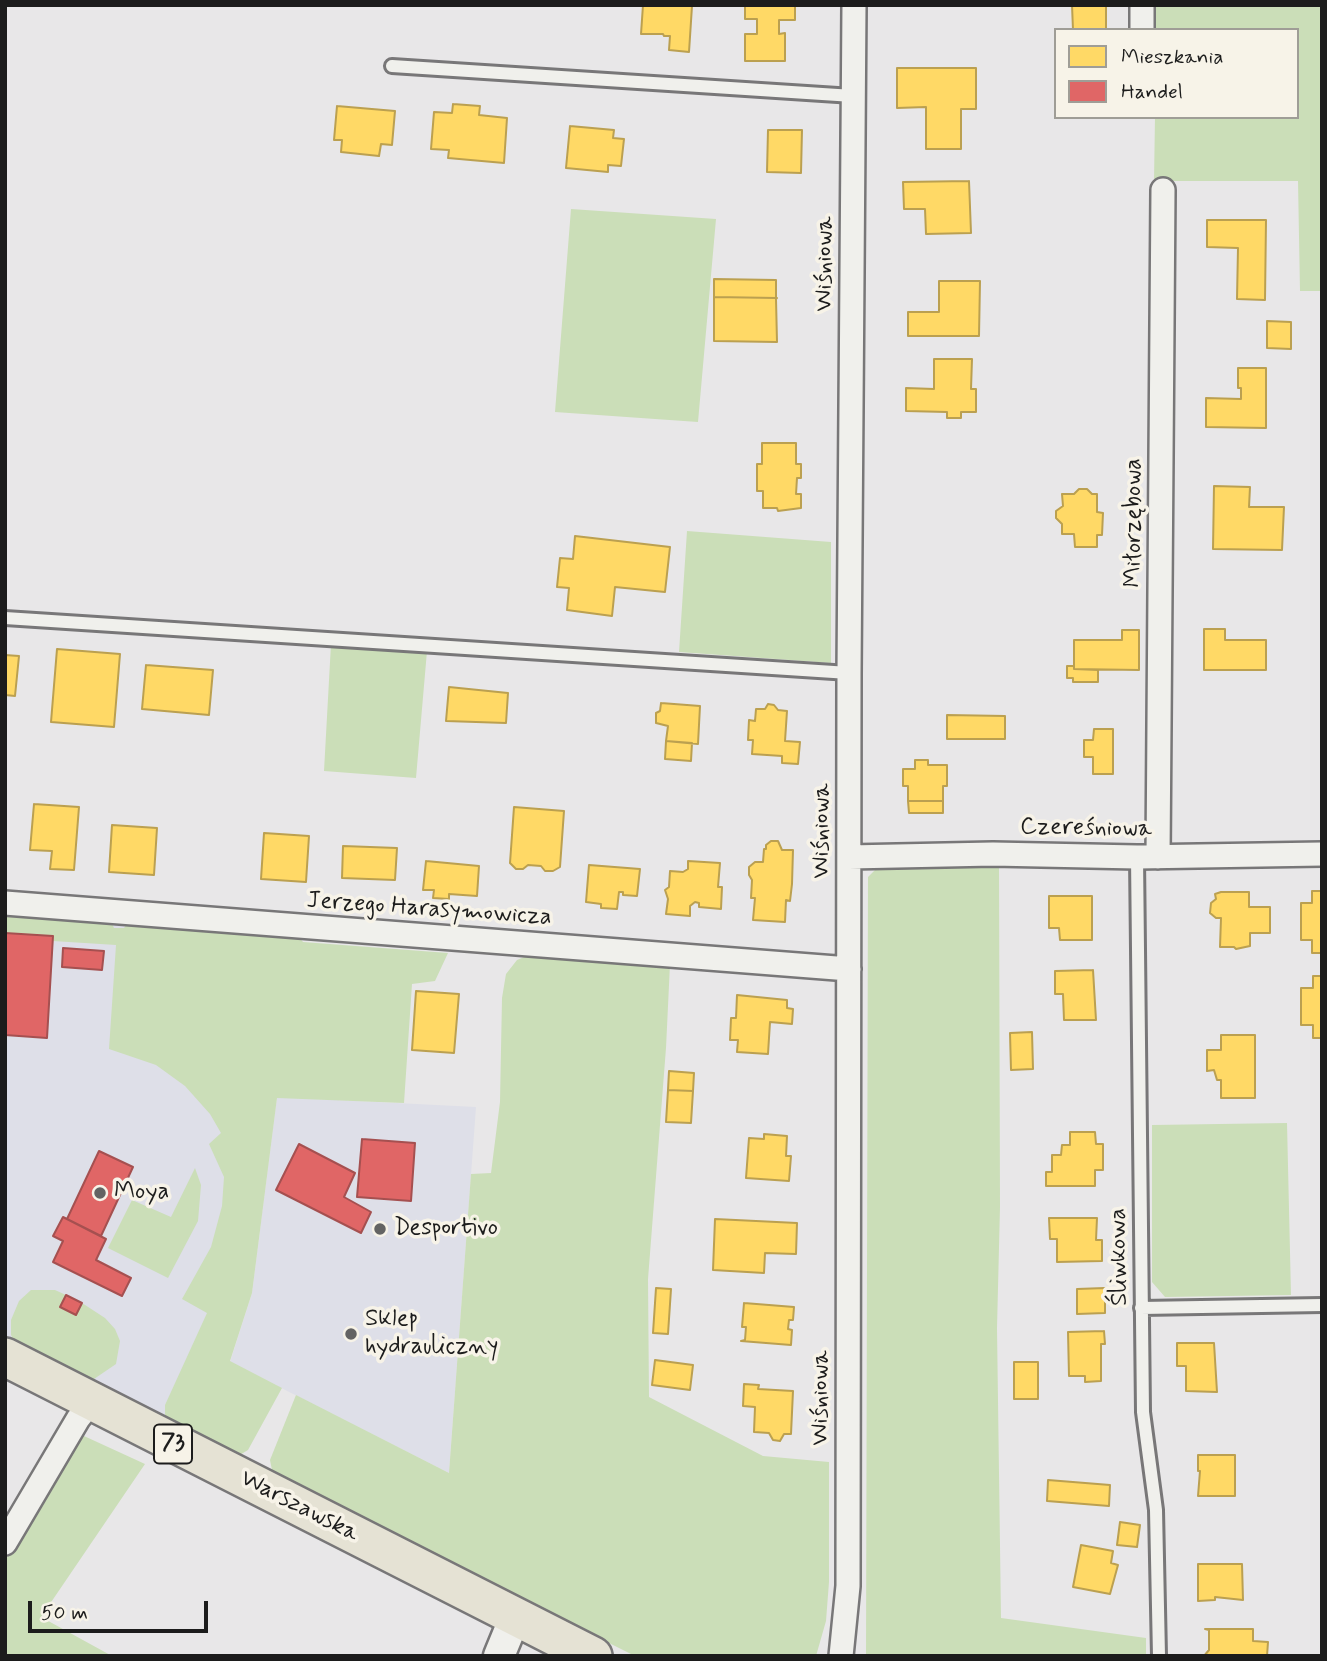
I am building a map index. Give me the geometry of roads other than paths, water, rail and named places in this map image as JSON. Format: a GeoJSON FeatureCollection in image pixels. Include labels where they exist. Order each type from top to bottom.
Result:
{"type":"FeatureCollection","features":[{"type":"Feature","properties":{"kind":"main road","name":"Warszawska"},"geometry":{"type":"LineString","coordinates":[[5,1357],[593,1656]]}},
{"type":"Feature","properties":{"kind":"street","name":"Wiśniowa"},"geometry":{"type":"LineString","coordinates":[[841,1656],[848,1587],[849,673],[854,5]]}},
{"type":"Feature","properties":{"kind":"street"},"geometry":{"type":"LineString","coordinates":[[1142,5],[1142,28]]}},
{"type":"Feature","properties":{"kind":"street","name":"Miłorzębowa"},"geometry":{"type":"LineString","coordinates":[[1147,857],[1163,190]]}},
{"type":"Feature","properties":{"kind":"street","name":"Czereśniowa"},"geometry":{"type":"LineString","coordinates":[[849,857],[1322,854]]}},
{"type":"Feature","properties":{"kind":"street","name":"Jerzego Harasymowicza"},"geometry":{"type":"LineString","coordinates":[[5,903],[849,969]]}},
{"type":"Feature","properties":{"kind":"street"},"geometry":{"type":"LineString","coordinates":[[5,1543],[78,1419],[92,1401]]}},
{"type":"Feature","properties":{"kind":"street"},"geometry":{"type":"LineString","coordinates":[[499,1656],[515,1617]]}},
{"type":"Feature","properties":{"kind":"lane"},"geometry":{"type":"LineString","coordinates":[[393,66],[853,96]]}},
{"type":"Feature","properties":{"kind":"lane"},"geometry":{"type":"LineString","coordinates":[[5,618],[849,673]]}},
{"type":"Feature","properties":{"kind":"lane","name":"Śliwkowa"},"geometry":{"type":"LineString","coordinates":[[1147,857],[1141,1308],[1143,1412],[1156,1510],[1159,1656]]}},
{"type":"Feature","properties":{"kind":"lane"},"geometry":{"type":"LineString","coordinates":[[1141,1308],[1322,1305]]}},
{"type":"Feature","properties":{"kind":"place","name":"Moya"},"geometry":{"type":"Point","coordinates":[100,1193]}},
{"type":"Feature","properties":{"kind":"place","name":"Desportivo"},"geometry":{"type":"Point","coordinates":[380,1229]}},
{"type":"Feature","properties":{"kind":"place","name":"Sklep hydrauliczny"},"geometry":{"type":"Point","coordinates":[351,1334]}}]}
